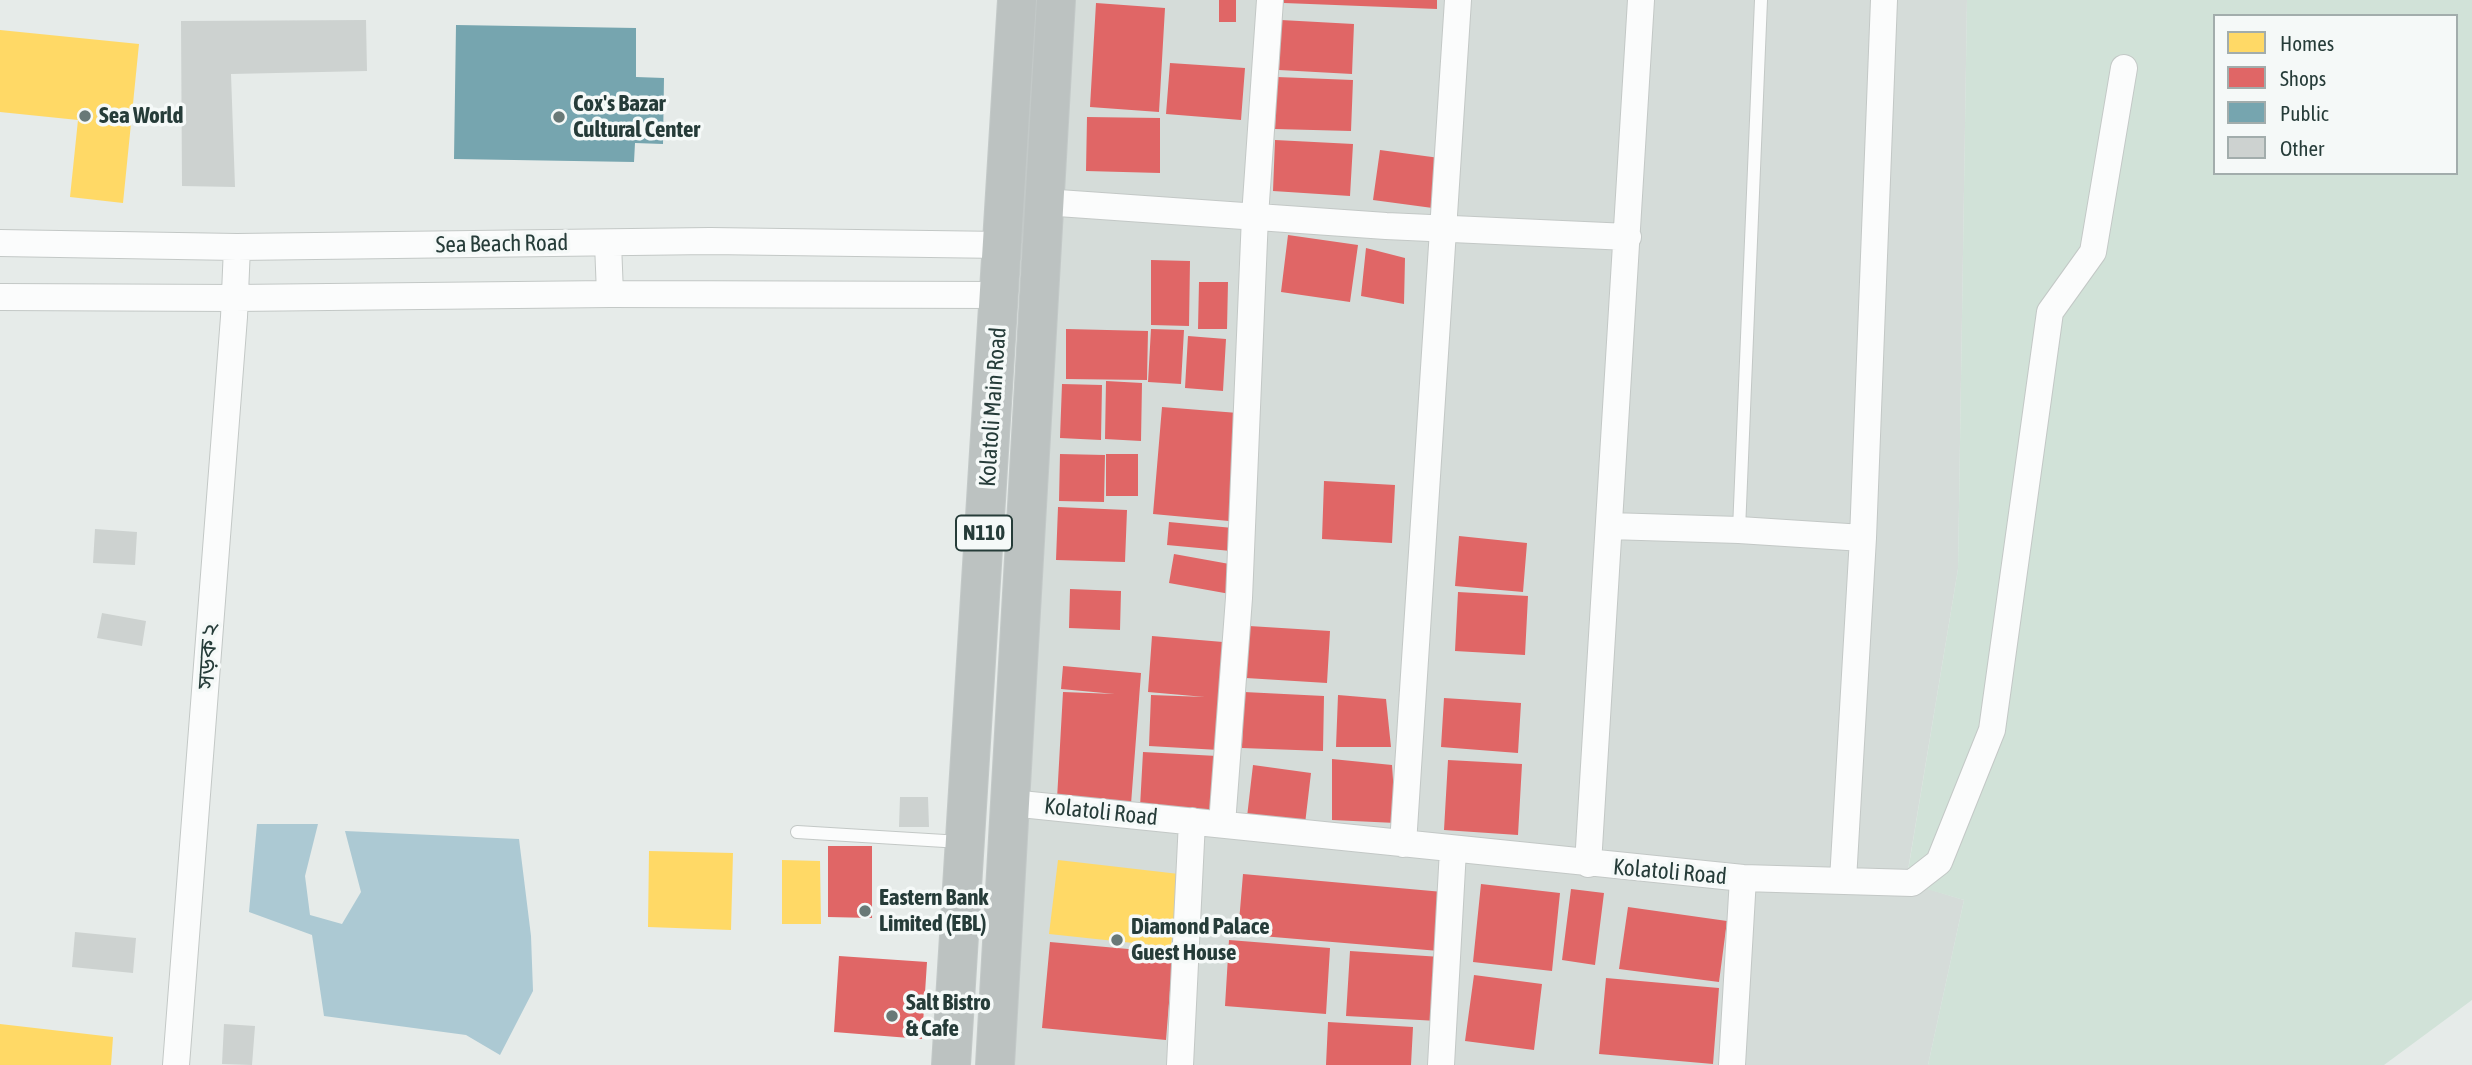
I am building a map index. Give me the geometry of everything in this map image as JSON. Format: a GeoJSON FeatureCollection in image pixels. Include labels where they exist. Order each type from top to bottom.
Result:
{"type":"FeatureCollection","features":[{"type":"Feature","properties":{"kind":"highway","name":"Kolatoli Main Road"},"geometry":{"type":"LineString","coordinates":[[951,1065],[1017,0]]}},
{"type":"Feature","properties":{"kind":"highway","name":"Kolatoli Main Road"},"geometry":{"type":"LineString","coordinates":[[995,1065],[1056,0]]}},
{"type":"Feature","properties":{"kind":"street"},"geometry":{"type":"LineString","coordinates":[[1222,824],[1239,598],[1255,216],[1270,0]]}},
{"type":"Feature","properties":{"kind":"street"},"geometry":{"type":"LineString","coordinates":[[1403,844],[1458,0]]}},
{"type":"Feature","properties":{"kind":"street"},"geometry":{"type":"LineString","coordinates":[[1588,864],[1642,0]]}},
{"type":"Feature","properties":{"kind":"street"},"geometry":{"type":"LineString","coordinates":[[1843,880],[1863,538],[1884,0]]}},
{"type":"Feature","properties":{"kind":"street"},"geometry":{"type":"LineString","coordinates":[[1743,878],[1912,883],[1939,862],[1992,730],[2050,312],[2093,252],[2124,68]]}},
{"type":"Feature","properties":{"kind":"street"},"geometry":{"type":"LineString","coordinates":[[1044,202],[1445,229],[1628,237]]}},
{"type":"Feature","properties":{"kind":"street","name":"Sea Beach Road"},"geometry":{"type":"LineString","coordinates":[[0,243],[237,247],[710,242],[1003,245]]}},
{"type":"Feature","properties":{"kind":"street"},"geometry":{"type":"LineString","coordinates":[[608,243],[610,294]]}},
{"type":"Feature","properties":{"kind":"street","name":"সড়ক ২"},"geometry":{"type":"LineString","coordinates":[[176,1065],[237,247]]}},
{"type":"Feature","properties":{"kind":"street"},"geometry":{"type":"LineString","coordinates":[[0,297],[235,299],[610,294],[1000,295]]}},
{"type":"Feature","properties":{"kind":"street"},"geometry":{"type":"LineString","coordinates":[[1609,526],[1739,530],[1863,538]]}},
{"type":"Feature","properties":{"kind":"street","name":"Kolatoli Road"},"geometry":{"type":"LineString","coordinates":[[1011,803],[1743,878],[1732,1065]]}},
{"type":"Feature","properties":{"kind":"street"},"geometry":{"type":"LineString","coordinates":[[1180,1065],[1192,821]]}},
{"type":"Feature","properties":{"kind":"street"},"geometry":{"type":"LineString","coordinates":[[1441,1065],[1453,850]]}},
{"type":"Feature","properties":{"kind":"lane"},"geometry":{"type":"LineString","coordinates":[[1739,530],[1760,0]]}},
{"type":"Feature","properties":{"kind":"lane"},"geometry":{"type":"LineString","coordinates":[[797,832],[964,842]]}},
{"type":"Feature","properties":{"kind":"shaded area"},"geometry":{"type":"Polygon","coordinates":[[[1053,0],[1967,0],[1958,569],[1906,882],[1964,900],[1928,1065],[989,1065],[1053,0]]]}},
{"type":"Feature","properties":{"kind":"green space"},"geometry":{"type":"Polygon","coordinates":[[[1967,0],[2472,0],[2472,1000],[2384,1065],[1928,1065],[1964,900],[1906,883],[1958,569],[1967,0]]]}},
{"type":"Feature","properties":{"kind":"water"},"geometry":{"type":"Polygon","coordinates":[[[257,824],[318,824],[305,876],[310,915],[342,924],[361,892],[345,831],[519,839],[531,936],[533,991],[500,1055],[466,1035],[324,1016],[312,935],[249,912],[257,824]]]}},
{"type":"Feature","properties":{"kind":"building: Homes","name":"Sea World"},"geometry":{"type":"Polygon","coordinates":[[[0,30],[139,44],[123,203],[70,197],[78,120],[0,112],[0,30]]]}},
{"type":"Feature","properties":{"kind":"building: Homes"},"geometry":{"type":"Polygon","coordinates":[[[649,851],[733,853],[731,930],[648,927],[649,851]]]}},
{"type":"Feature","properties":{"kind":"building: Homes"},"geometry":{"type":"Polygon","coordinates":[[[782,860],[820,861],[821,924],[782,924],[782,860]]]}},
{"type":"Feature","properties":{"kind":"building: Homes"},"geometry":{"type":"Polygon","coordinates":[[[1058,860],[1179,874],[1171,947],[1049,934],[1058,860]]]}},
{"type":"Feature","properties":{"kind":"building: Homes"},"geometry":{"type":"Polygon","coordinates":[[[0,1024],[113,1037],[111,1065],[0,1065],[0,1024]]]}},
{"type":"Feature","properties":{"kind":"building: Shops"},"geometry":{"type":"Polygon","coordinates":[[[1219,0],[1236,0],[1236,22],[1219,22],[1219,0]]]}},
{"type":"Feature","properties":{"kind":"building: Shops"},"geometry":{"type":"Polygon","coordinates":[[[1284,0],[1437,0],[1437,9],[1284,3],[1284,0]]]}},
{"type":"Feature","properties":{"kind":"building: Shops"},"geometry":{"type":"Polygon","coordinates":[[[1096,3],[1165,8],[1159,112],[1090,107],[1096,3]]]}},
{"type":"Feature","properties":{"kind":"building: Shops"},"geometry":{"type":"Polygon","coordinates":[[[1281,20],[1354,24],[1352,74],[1279,70],[1281,20]]]}},
{"type":"Feature","properties":{"kind":"building: Shops"},"geometry":{"type":"Polygon","coordinates":[[[1170,63],[1245,68],[1241,120],[1166,114],[1170,63]]]}},
{"type":"Feature","properties":{"kind":"building: Shops"},"geometry":{"type":"Polygon","coordinates":[[[1277,77],[1353,80],[1351,131],[1275,129],[1277,77]]]}},
{"type":"Feature","properties":{"kind":"building: Shops"},"geometry":{"type":"Polygon","coordinates":[[[1087,117],[1160,118],[1160,173],[1086,171],[1087,117]]]}},
{"type":"Feature","properties":{"kind":"building: Shops"},"geometry":{"type":"Polygon","coordinates":[[[1275,140],[1353,144],[1350,196],[1273,191],[1275,140]]]}},
{"type":"Feature","properties":{"kind":"building: Shops"},"geometry":{"type":"Polygon","coordinates":[[[1380,150],[1447,159],[1440,209],[1373,200],[1380,150]]]}},
{"type":"Feature","properties":{"kind":"building: Shops"},"geometry":{"type":"Polygon","coordinates":[[[1288,235],[1358,245],[1350,302],[1281,292],[1288,235]]]}},
{"type":"Feature","properties":{"kind":"building: Shops"},"geometry":{"type":"Polygon","coordinates":[[[1366,248],[1405,258],[1404,304],[1361,296],[1366,248]]]}},
{"type":"Feature","properties":{"kind":"building: Shops"},"geometry":{"type":"Polygon","coordinates":[[[1151,260],[1190,261],[1189,326],[1151,325],[1151,260]]]}},
{"type":"Feature","properties":{"kind":"building: Shops"},"geometry":{"type":"Polygon","coordinates":[[[1199,282],[1228,282],[1227,329],[1198,329],[1199,282]]]}},
{"type":"Feature","properties":{"kind":"building: Shops"},"geometry":{"type":"Polygon","coordinates":[[[1066,329],[1148,331],[1147,380],[1066,379],[1066,329]]]}},
{"type":"Feature","properties":{"kind":"building: Shops"},"geometry":{"type":"Polygon","coordinates":[[[1151,329],[1184,330],[1181,384],[1148,382],[1151,329]]]}},
{"type":"Feature","properties":{"kind":"building: Shops"},"geometry":{"type":"Polygon","coordinates":[[[1188,336],[1226,339],[1223,391],[1185,388],[1188,336]]]}},
{"type":"Feature","properties":{"kind":"building: Shops"},"geometry":{"type":"Polygon","coordinates":[[[1106,381],[1142,383],[1141,441],[1105,439],[1106,381]]]}},
{"type":"Feature","properties":{"kind":"building: Shops"},"geometry":{"type":"Polygon","coordinates":[[[1062,384],[1102,385],[1101,440],[1060,438],[1062,384]]]}},
{"type":"Feature","properties":{"kind":"building: Shops"},"geometry":{"type":"Polygon","coordinates":[[[1162,407],[1238,413],[1229,521],[1153,514],[1162,407]]]}},
{"type":"Feature","properties":{"kind":"building: Shops"},"geometry":{"type":"Polygon","coordinates":[[[1060,454],[1105,455],[1104,502],[1059,501],[1060,454]]]}},
{"type":"Feature","properties":{"kind":"building: Shops"},"geometry":{"type":"Polygon","coordinates":[[[1106,454],[1138,454],[1138,496],[1106,496],[1106,454]]]}},
{"type":"Feature","properties":{"kind":"building: Shops"},"geometry":{"type":"Polygon","coordinates":[[[1324,481],[1395,485],[1392,543],[1322,539],[1324,481]]]}},
{"type":"Feature","properties":{"kind":"building: Shops"},"geometry":{"type":"Polygon","coordinates":[[[1058,507],[1127,510],[1125,562],[1056,560],[1058,507]]]}},
{"type":"Feature","properties":{"kind":"building: Shops"},"geometry":{"type":"Polygon","coordinates":[[[1169,522],[1233,528],[1231,551],[1167,545],[1169,522]]]}},
{"type":"Feature","properties":{"kind":"building: Shops"},"geometry":{"type":"Polygon","coordinates":[[[1459,536],[1527,543],[1523,592],[1455,586],[1459,536]]]}},
{"type":"Feature","properties":{"kind":"building: Shops"},"geometry":{"type":"Polygon","coordinates":[[[1174,554],[1235,565],[1230,594],[1169,583],[1174,554]]]}},
{"type":"Feature","properties":{"kind":"building: Shops"},"geometry":{"type":"Polygon","coordinates":[[[1070,589],[1121,591],[1120,630],[1069,628],[1070,589]]]}},
{"type":"Feature","properties":{"kind":"building: Shops"},"geometry":{"type":"Polygon","coordinates":[[[1458,592],[1528,596],[1525,655],[1455,651],[1458,592]]]}},
{"type":"Feature","properties":{"kind":"building: Shops"},"geometry":{"type":"Polygon","coordinates":[[[1249,626],[1330,631],[1327,683],[1246,678],[1249,626]]]}},
{"type":"Feature","properties":{"kind":"building: Shops"},"geometry":{"type":"Polygon","coordinates":[[[1152,636],[1223,642],[1218,699],[1222,699],[1219,750],[1149,746],[1151,695],[1205,697],[1148,692],[1152,636]]]}},
{"type":"Feature","properties":{"kind":"building: Shops"},"geometry":{"type":"Polygon","coordinates":[[[1063,666],[1141,673],[1131,804],[1057,799],[1063,692],[1115,694],[1061,689],[1063,666]]]}},
{"type":"Feature","properties":{"kind":"building: Shops"},"geometry":{"type":"Polygon","coordinates":[[[1244,692],[1324,696],[1323,751],[1242,748],[1244,692]]]}},
{"type":"Feature","properties":{"kind":"building: Shops"},"geometry":{"type":"Polygon","coordinates":[[[1338,695],[1386,699],[1391,747],[1336,747],[1338,695]]]}},
{"type":"Feature","properties":{"kind":"building: Shops"},"geometry":{"type":"Polygon","coordinates":[[[1444,698],[1521,703],[1518,753],[1441,747],[1444,698]]]}},
{"type":"Feature","properties":{"kind":"building: Shops"},"geometry":{"type":"Polygon","coordinates":[[[1143,752],[1217,756],[1214,811],[1140,807],[1143,752]]]}},
{"type":"Feature","properties":{"kind":"building: Shops"},"geometry":{"type":"Polygon","coordinates":[[[1332,759],[1392,765],[1396,823],[1332,820],[1332,759]]]}},
{"type":"Feature","properties":{"kind":"building: Shops"},"geometry":{"type":"Polygon","coordinates":[[[1448,760],[1522,764],[1518,835],[1444,830],[1448,760]]]}},
{"type":"Feature","properties":{"kind":"building: Shops"},"geometry":{"type":"Polygon","coordinates":[[[1253,765],[1311,773],[1305,824],[1247,817],[1253,765]]]}},
{"type":"Feature","properties":{"kind":"building: Shops"},"geometry":{"type":"Polygon","coordinates":[[[828,846],[872,846],[872,918],[828,917],[828,846]]]}},
{"type":"Feature","properties":{"kind":"building: Shops"},"geometry":{"type":"Polygon","coordinates":[[[1243,874],[1443,892],[1439,951],[1238,934],[1243,874]]]}},
{"type":"Feature","properties":{"kind":"building: Shops"},"geometry":{"type":"Polygon","coordinates":[[[1481,884],[1560,893],[1552,971],[1473,962],[1481,884]]]}},
{"type":"Feature","properties":{"kind":"building: Shops"},"geometry":{"type":"Polygon","coordinates":[[[1571,889],[1604,893],[1595,965],[1562,960],[1571,889]]]}},
{"type":"Feature","properties":{"kind":"building: Shops"},"geometry":{"type":"Polygon","coordinates":[[[1628,907],[1727,921],[1719,982],[1619,969],[1628,907]]]}},
{"type":"Feature","properties":{"kind":"building: Shops"},"geometry":{"type":"Polygon","coordinates":[[[1229,940],[1330,948],[1326,1014],[1225,1006],[1229,940]]]}},
{"type":"Feature","properties":{"kind":"building: Shops"},"geometry":{"type":"Polygon","coordinates":[[[1050,942],[1173,953],[1166,1040],[1042,1028],[1050,942]]]}},
{"type":"Feature","properties":{"kind":"building: Shops"},"geometry":{"type":"Polygon","coordinates":[[[1350,951],[1441,957],[1438,1021],[1346,1016],[1350,951]]]}},
{"type":"Feature","properties":{"kind":"building: Shops"},"geometry":{"type":"Polygon","coordinates":[[[839,956],[927,962],[922,1039],[834,1032],[839,956]]]}},
{"type":"Feature","properties":{"kind":"building: Shops"},"geometry":{"type":"Polygon","coordinates":[[[1474,975],[1542,984],[1534,1050],[1465,1041],[1474,975]]]}},
{"type":"Feature","properties":{"kind":"building: Shops"},"geometry":{"type":"Polygon","coordinates":[[[1606,978],[1719,988],[1713,1064],[1599,1054],[1606,978]]]}},
{"type":"Feature","properties":{"kind":"building: Shops"},"geometry":{"type":"Polygon","coordinates":[[[1328,1022],[1413,1027],[1411,1065],[1326,1065],[1328,1022]]]}},
{"type":"Feature","properties":{"kind":"building: Public","name":"Cox's Bazar Cultural Center"},"geometry":{"type":"Polygon","coordinates":[[[456,25],[636,28],[636,77],[664,78],[663,144],[635,143],[634,162],[454,159],[456,25]]]}},
{"type":"Feature","properties":{"kind":"building: Other"},"geometry":{"type":"Polygon","coordinates":[[[366,20],[367,71],[231,74],[235,187],[182,186],[181,21],[366,20]]]}},
{"type":"Feature","properties":{"kind":"building: Other"},"geometry":{"type":"Polygon","coordinates":[[[95,529],[137,532],[135,565],[93,563],[95,529]]]}},
{"type":"Feature","properties":{"kind":"building: Other"},"geometry":{"type":"Polygon","coordinates":[[[102,613],[146,621],[142,646],[97,638],[102,613]]]}},
{"type":"Feature","properties":{"kind":"building: Other"},"geometry":{"type":"Polygon","coordinates":[[[900,797],[928,797],[929,827],[899,827],[900,797]]]}},
{"type":"Feature","properties":{"kind":"building: Other"},"geometry":{"type":"Polygon","coordinates":[[[75,932],[136,938],[133,973],[72,967],[75,932]]]}},
{"type":"Feature","properties":{"kind":"building: Other"},"geometry":{"type":"Polygon","coordinates":[[[224,1024],[255,1026],[252,1065],[222,1064],[224,1024]]]}},
{"type":"Feature","properties":{"kind":"place","name":"Sea World"},"geometry":{"type":"Point","coordinates":[85,116]}},
{"type":"Feature","properties":{"kind":"place","name":"Cox's Bazar Cultural Center"},"geometry":{"type":"Point","coordinates":[559,117]}},
{"type":"Feature","properties":{"kind":"place","name":"Eastern Bank Limited (EBL)"},"geometry":{"type":"Point","coordinates":[865,911]}},
{"type":"Feature","properties":{"kind":"place","name":"Diamond Palace Guest House"},"geometry":{"type":"Point","coordinates":[1117,940]}},
{"type":"Feature","properties":{"kind":"place","name":"Salt Bistro & Cafe"},"geometry":{"type":"Point","coordinates":[892,1016]}}]}
